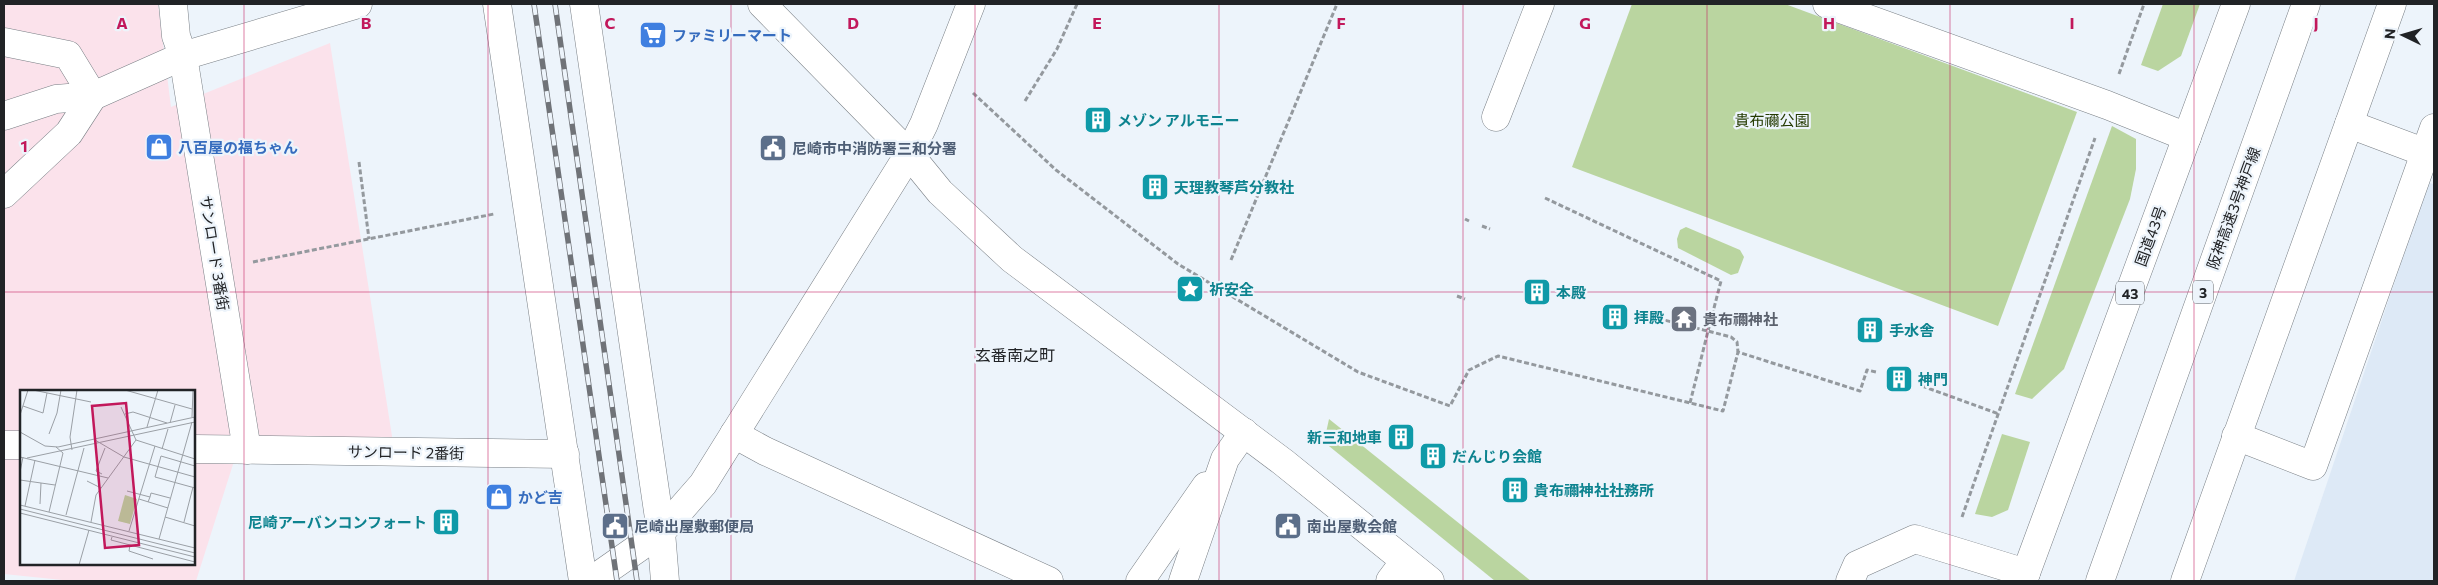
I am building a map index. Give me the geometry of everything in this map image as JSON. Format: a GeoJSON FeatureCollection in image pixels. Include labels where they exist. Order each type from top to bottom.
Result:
{"type":"FeatureCollection","features":[{"type":"Feature","properties":{"kind":"main road","name":"サンロード 3番街"},"geometry":{"type":"LineString","coordinates":[[173,4],[176,36],[183,56],[247,450]]}},
{"type":"Feature","properties":{"kind":"main road"},"geometry":{"type":"LineString","coordinates":[[4,116],[56,99],[93,96],[183,56],[358,4]]}},
{"type":"Feature","properties":{"kind":"main road"},"geometry":{"type":"LineString","coordinates":[[497,4],[584,581]]}},
{"type":"Feature","properties":{"kind":"main road"},"geometry":{"type":"LineString","coordinates":[[584,4],[661,532],[666,581]]}},
{"type":"Feature","properties":{"kind":"main road"},"geometry":{"type":"LineString","coordinates":[[762,4],[909,154],[940,192],[1012,258],[1244,432],[1397,571],[1430,581]]}},
{"type":"Feature","properties":{"kind":"main road"},"geometry":{"type":"LineString","coordinates":[[591,581],[661,532],[703,484],[909,154],[924,124],[971,4]]}},
{"type":"Feature","properties":{"kind":"main road"},"geometry":{"type":"LineString","coordinates":[[1496,117],[1540,4]]}},
{"type":"Feature","properties":{"kind":"main road"},"geometry":{"type":"LineString","coordinates":[[1827,4],[2107,105],[2187,138]]}},
{"type":"Feature","properties":{"kind":"main road","name":"国道43号"},"geometry":{"type":"LineString","coordinates":[[2024,577],[2236,4]]}},
{"type":"Feature","properties":{"kind":"main road","name":"阪神高速3号神戸線"},"geometry":{"type":"LineString","coordinates":[[2100,581],[2306,4]]}},
{"type":"Feature","properties":{"kind":"main road"},"geometry":{"type":"LineString","coordinates":[[2178,581],[2383,4]]}},
{"type":"Feature","properties":{"kind":"main road"},"geometry":{"type":"LineString","coordinates":[[2185,581],[2392,4]]}},
{"type":"Feature","properties":{"kind":"main road"},"geometry":{"type":"LineString","coordinates":[[4,42],[68,55],[93,96]]}},
{"type":"Feature","properties":{"kind":"main road"},"geometry":{"type":"LineString","coordinates":[[4,194],[69,133],[93,96]]}},
{"type":"Feature","properties":{"kind":"main road"},"geometry":{"type":"LineString","coordinates":[[2236,436],[2314,466],[2431,145],[2349,124]]}},
{"type":"Feature","properties":{"kind":"main road"},"geometry":{"type":"LineString","coordinates":[[1140,581],[1244,432]]}},
{"type":"Feature","properties":{"kind":"main road"},"geometry":{"type":"LineString","coordinates":[[734,434],[765,451],[1049,581]]}},
{"type":"Feature","properties":{"kind":"main road"},"geometry":{"type":"LineString","coordinates":[[4,445],[20,445]]}},
{"type":"Feature","properties":{"kind":"main road","name":"サンロード 2番街"},"geometry":{"type":"LineString","coordinates":[[195,449],[565,454]]}},
{"type":"Feature","properties":{"kind":"main road"},"geometry":{"type":"LineString","coordinates":[[1182,581],[1225,459]]}},
{"type":"Feature","properties":{"kind":"main road"},"geometry":{"type":"LineString","coordinates":[[1850,581],[1857,565],[1915,539],[2024,577]]}},
{"type":"Feature","properties":{"kind":"path"},"geometry":{"type":"LineString","coordinates":[[1025,101],[1057,48],[1077,4]]}},
{"type":"Feature","properties":{"kind":"path"},"geometry":{"type":"LineString","coordinates":[[1231,260],[1337,4]]}},
{"type":"Feature","properties":{"kind":"path"},"geometry":{"type":"LineString","coordinates":[[1951,550],[2144,4]]}},
{"type":"Feature","properties":{"kind":"path"},"geometry":{"type":"LineString","coordinates":[[946,66],[1056,170],[1178,264],[1358,372],[1450,406],[1470,370],[1498,356],[1723,411],[1738,352],[1737,342],[1731,337],[1652,317]]}},
{"type":"Feature","properties":{"kind":"path"},"geometry":{"type":"LineString","coordinates":[[359,162],[369,239]]}},
{"type":"Feature","properties":{"kind":"path"},"geometry":{"type":"LineString","coordinates":[[1545,198],[1721,281],[1690,403]]}},
{"type":"Feature","properties":{"kind":"path"},"geometry":{"type":"LineString","coordinates":[[218,269],[494,214]]}},
{"type":"Feature","properties":{"kind":"path"},"geometry":{"type":"LineString","coordinates":[[1482,226],[1490,229]]}},
{"type":"Feature","properties":{"kind":"path"},"geometry":{"type":"LineString","coordinates":[[1457,296],[1465,299]]}},
{"type":"Feature","properties":{"kind":"path"},"geometry":{"type":"LineString","coordinates":[[1738,352],[1860,391],[1867,370],[1876,372]]}},
{"type":"Feature","properties":{"kind":"path"},"geometry":{"type":"LineString","coordinates":[[1922,386],[1999,414]]}},
{"type":"Feature","properties":{"kind":"shaded area"},"geometry":{"type":"Polygon","coordinates":[[[4,4],[158,4],[171,107],[330,43],[392,436],[389,461],[235,458],[196,581],[72,581],[4,574],[4,4]]]}},
{"type":"Feature","properties":{"kind":"shaded area"},"geometry":{"type":"Polygon","coordinates":[[[2428,183],[2434,184],[2434,581],[2294,581],[2428,183]]]}},
{"type":"Feature","properties":{"kind":"green space","name":"貴布禰公園"},"geometry":{"type":"Polygon","coordinates":[[[1632,4],[1785,4],[2077,112],[1998,326],[1572,167],[1632,4]]]}},
{"type":"Feature","properties":{"kind":"green space"},"geometry":{"type":"Polygon","coordinates":[[[2163,4],[2200,4],[2181,56],[2158,71],[2141,65],[2163,4]]]}},
{"type":"Feature","properties":{"kind":"green space"},"geometry":{"type":"Polygon","coordinates":[[[2112,126],[2136,139],[2136,169],[2130,199],[2064,369],[2032,399],[2015,394],[2112,126]]]}},
{"type":"Feature","properties":{"kind":"green space"},"geometry":{"type":"Polygon","coordinates":[[[1686,227],[1740,250],[1744,257],[1738,273],[1731,275],[1678,248],[1677,239],[1680,230],[1686,227]]]}},
{"type":"Feature","properties":{"kind":"green space"},"geometry":{"type":"Polygon","coordinates":[[[1329,419],[1531,581],[1495,581],[1324,442],[1329,419]]]}},
{"type":"Feature","properties":{"kind":"green space"},"geometry":{"type":"Polygon","coordinates":[[[2002,434],[2030,442],[2008,510],[1992,517],[1975,514],[2002,434]]]}},
{"type":"Feature","properties":{"kind":"railway"},"geometry":{"type":"LineString","coordinates":[[534,4],[617,581]]}},
{"type":"Feature","properties":{"kind":"railway"},"geometry":{"type":"LineString","coordinates":[[555,4],[637,581]]}},
{"type":"Feature","properties":{"kind":"place","name":"ファミリーマート"},"geometry":{"type":"Point","coordinates":[653,35]}},
{"type":"Feature","properties":{"kind":"place","name":"メゾン アルモニー"},"geometry":{"type":"Point","coordinates":[1098,120]}},
{"type":"Feature","properties":{"kind":"place","name":"八百屋の福ちゃん"},"geometry":{"type":"Point","coordinates":[159,147]}},
{"type":"Feature","properties":{"kind":"place","name":"尼崎市中消防署三和分署"},"geometry":{"type":"Point","coordinates":[773,148]}},
{"type":"Feature","properties":{"kind":"place","name":"天理教琴芦分教社"},"geometry":{"type":"Point","coordinates":[1155,187]}},
{"type":"Feature","properties":{"kind":"place","name":"祈安全"},"geometry":{"type":"Point","coordinates":[1190,289]}},
{"type":"Feature","properties":{"kind":"place","name":"本殿"},"geometry":{"type":"Point","coordinates":[1537,292]}},
{"type":"Feature","properties":{"kind":"place","name":"拝殿"},"geometry":{"type":"Point","coordinates":[1615,317]}},
{"type":"Feature","properties":{"kind":"place","name":"貴布禰神社"},"geometry":{"type":"Point","coordinates":[1684,319]}},
{"type":"Feature","properties":{"kind":"place","name":"手水舎"},"geometry":{"type":"Point","coordinates":[1870,330]}},
{"type":"Feature","properties":{"kind":"place","name":"神門"},"geometry":{"type":"Point","coordinates":[1899,379]}},
{"type":"Feature","properties":{"kind":"place","name":"新三和地車"},"geometry":{"type":"Point","coordinates":[1401,437]}},
{"type":"Feature","properties":{"kind":"place","name":"だんじり会館"},"geometry":{"type":"Point","coordinates":[1433,456]}},
{"type":"Feature","properties":{"kind":"place","name":"貴布禰神社社務所"},"geometry":{"type":"Point","coordinates":[1515,490]}},
{"type":"Feature","properties":{"kind":"place","name":"かど吉"},"geometry":{"type":"Point","coordinates":[499,497]}},
{"type":"Feature","properties":{"kind":"place","name":"尼崎アーバンコンフォート"},"geometry":{"type":"Point","coordinates":[446,522]}},
{"type":"Feature","properties":{"kind":"place","name":"尼崎出屋敷郵便局"},"geometry":{"type":"Point","coordinates":[615,526]}},
{"type":"Feature","properties":{"kind":"place","name":"南出屋敷会館"},"geometry":{"type":"Point","coordinates":[1288,526]}},
{"type":"Feature","properties":{"kind":"district","name":"玄番南之町"},"geometry":{"type":"Point","coordinates":[1015,354]}}]}
